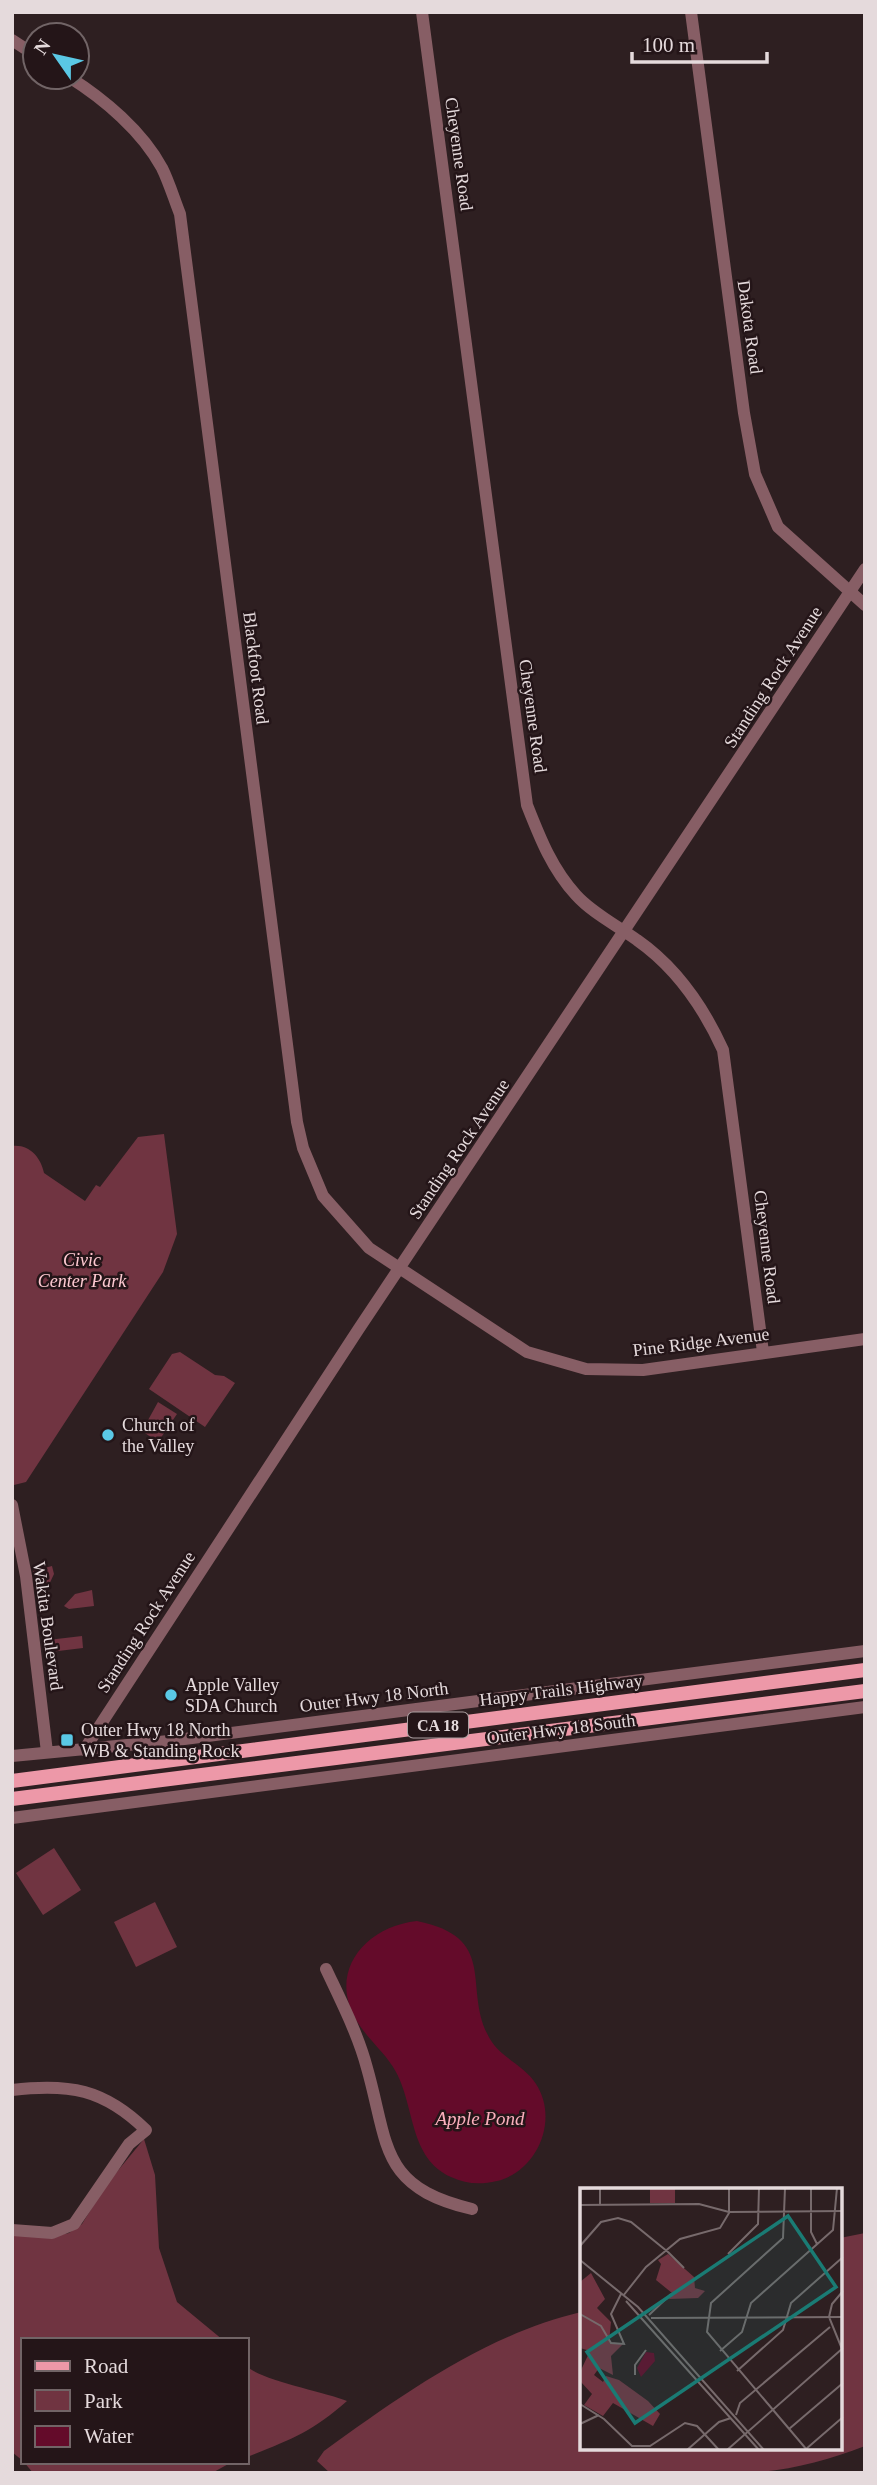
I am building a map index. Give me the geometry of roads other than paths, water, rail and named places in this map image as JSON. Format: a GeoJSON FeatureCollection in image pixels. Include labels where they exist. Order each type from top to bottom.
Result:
{"type":"FeatureCollection","features":[{"type":"Feature","properties":{"kind":"main road","name":"Happy Trails Highway"},"geometry":{"type":"LineString","coordinates":[[12,1781],[865,1670]]}},
{"type":"Feature","properties":{"kind":"main road","name":"CA 18"},"geometry":{"type":"LineString","coordinates":[[12,1799],[865,1691]]}},
{"type":"Feature","properties":{"kind":"street","name":"Cheyenne Road"},"geometry":{"type":"LineString","coordinates":[[422,12],[527,806],[546,854],[577,897],[626,932],[679,977],[706,1014],[723,1050],[764,1352]]}},
{"type":"Feature","properties":{"kind":"street","name":"Dakota Road"},"geometry":{"type":"LineString","coordinates":[[691,12],[744,413],[755,474],[778,527],[865,605]]}},
{"type":"Feature","properties":{"kind":"street","name":"Blackfoot Road"},"geometry":{"type":"LineString","coordinates":[[91,91],[134,132],[161,167],[180,214],[303,1148],[323,1196],[369,1248],[400,1270]]}},
{"type":"Feature","properties":{"kind":"street","name":"Standing Rock Avenue"},"geometry":{"type":"LineString","coordinates":[[84,1750],[865,569]]}},
{"type":"Feature","properties":{"kind":"street","name":"Pine Ridge Avenue"},"geometry":{"type":"LineString","coordinates":[[400,1270],[527,1352],[586,1369],[643,1370],[865,1339]]}},
{"type":"Feature","properties":{"kind":"street","name":"Wakita Boulevard"},"geometry":{"type":"LineString","coordinates":[[12,1505],[26,1576],[47,1752]]}},
{"type":"Feature","properties":{"kind":"street","name":"Outer Hwy 18 North"},"geometry":{"type":"LineString","coordinates":[[12,1756],[84,1750],[865,1651]]}},
{"type":"Feature","properties":{"kind":"street","name":"Outer Hwy 18 South"},"geometry":{"type":"LineString","coordinates":[[12,1818],[865,1707]]}},
{"type":"Feature","properties":{"kind":"street"},"geometry":{"type":"LineString","coordinates":[[326,1969],[364,2057],[386,2150],[402,2174],[418,2188],[440,2202],[472,2209]]}},
{"type":"Feature","properties":{"kind":"street"},"geometry":{"type":"LineString","coordinates":[[12,2090],[54,2085],[100,2096],[146,2130],[129,2144],[74,2224],[52,2233],[12,2230]]}},
{"type":"Feature","properties":{"kind":"water","name":"Apple Pond"},"geometry":{"type":"Polygon","coordinates":[[[417,1921],[443,1929],[460,1940],[469,1953],[474,1968],[482,2020],[490,2039],[531,2077],[543,2098],[545,2127],[533,2155],[524,2167],[497,2181],[462,2181],[437,2168],[427,2158],[420,2145],[396,2072],[360,2026],[350,2007],[346,1989],[348,1972],[355,1957],[380,1933],[397,1925],[417,1921]]]}},
{"type":"Feature","properties":{"kind":"place","name":"Church of the Valley"},"geometry":{"type":"Point","coordinates":[108,1435]}},
{"type":"Feature","properties":{"kind":"place","name":"Apple Valley SDA Church"},"geometry":{"type":"Point","coordinates":[171,1695]}},
{"type":"Feature","properties":{"kind":"place","name":"Outer Hwy 18 North WB & Standing Rock"},"geometry":{"type":"Point","coordinates":[67,1740]}},
{"type":"Feature","properties":{"kind":"park label","name":"Civic Center Park"},"geometry":{"type":"Point","coordinates":[82,1270]}}]}
